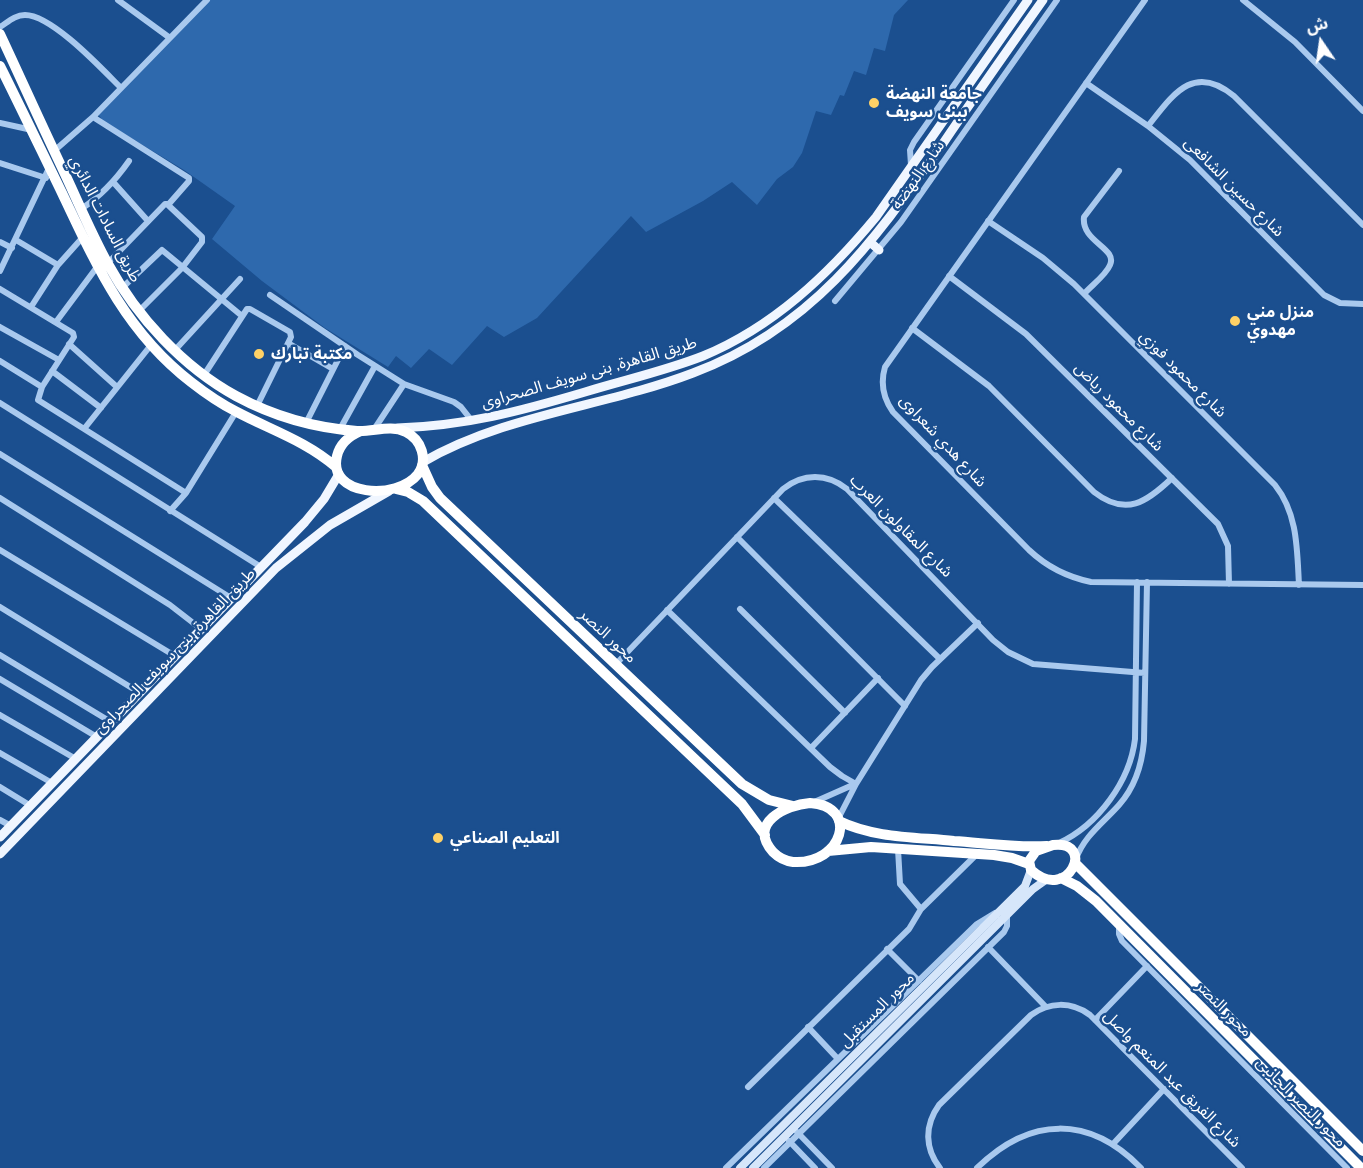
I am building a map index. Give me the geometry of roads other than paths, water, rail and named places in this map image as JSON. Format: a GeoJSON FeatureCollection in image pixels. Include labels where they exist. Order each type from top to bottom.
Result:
{"type":"FeatureCollection","features":[{"type":"Feature","properties":{"kind":"highway","name":"طريق السادات الدائري"},"geometry":{"type":"LineString","coordinates":[[2,40],[81,208],[102,265],[127,316],[151,345],[191,382],[236,412],[316,451],[337,471]]}},
{"type":"Feature","properties":{"kind":"highway","name":"طريق السادات الدائري"},"geometry":{"type":"LineString","coordinates":[[0,66],[32,130],[48,172],[82,237],[139,311],[175,350],[204,375],[236,396],[257,406],[306,423],[361,431]]}},
{"type":"Feature","properties":{"kind":"highway"},"geometry":{"type":"LineString","coordinates":[[284,434],[293,426],[289,418]]}},
{"type":"Feature","properties":{"kind":"highway"},"geometry":{"type":"LineString","coordinates":[[390,428],[406,432],[415,438],[422,452],[423,463],[413,479],[393,490],[368,492],[347,482],[337,471],[338,452],[344,443],[350,436],[361,431],[390,428]]}},
{"type":"Feature","properties":{"kind":"highway","name":"محور النصر"},"geometry":{"type":"LineString","coordinates":[[423,463],[432,487],[440,498],[748,789],[769,800],[793,806]]}},
{"type":"Feature","properties":{"kind":"highway","name":"محور النصر"},"geometry":{"type":"LineString","coordinates":[[393,490],[408,492],[423,501],[742,804],[765,835]]}},
{"type":"Feature","properties":{"kind":"highway"},"geometry":{"type":"LineString","coordinates":[[828,852],[838,841],[840,831],[838,820],[832,811],[824,806],[810,803],[793,806],[772,818],[765,835],[771,850],[779,857],[789,861],[804,861],[828,852],[861,847],[977,854],[1003,856],[1030,867],[1038,876],[1047,879],[1061,878],[1071,871],[1076,862],[1070,849],[1052,845],[1021,846],[881,834],[855,828],[838,820]]}},
{"type":"Feature","properties":{"kind":"highway"},"geometry":{"type":"LineString","coordinates":[[1030,867],[1034,853],[1052,845]]}},
{"type":"Feature","properties":{"kind":"highway","name":"محور النصر"},"geometry":{"type":"LineString","coordinates":[[1076,862],[1363,1151]]}},
{"type":"Feature","properties":{"kind":"highway","name":"محور النصر"},"geometry":{"type":"LineString","coordinates":[[1061,878],[1082,890],[1119,923],[1361,1168]]}},
{"type":"Feature","properties":{"kind":"highway"},"geometry":{"type":"LineString","coordinates":[[1082,890],[1093,880]]}},
{"type":"Feature","properties":{"kind":"highway"},"geometry":{"type":"LineString","coordinates":[[1284,1090],[1293,1082]]}},
{"type":"Feature","properties":{"kind":"main road","name":"طريق القاهرة, بنى سويف الصحراوى"},"geometry":{"type":"LineString","coordinates":[[390,428],[435,426],[512,413],[684,363],[719,349],[753,331],[794,302],[836,263],[876,218],[1028,0]]}},
{"type":"Feature","properties":{"kind":"main road","name":"طريق القاهرة, بنى سويف الصحراوى"},"geometry":{"type":"LineString","coordinates":[[423,463],[470,438],[537,423],[691,374],[745,350],[777,331],[807,308],[870,242],[900,204],[1043,0]]}},
{"type":"Feature","properties":{"kind":"main road"},"geometry":{"type":"LineString","coordinates":[[939,128],[948,135]]}},
{"type":"Feature","properties":{"kind":"main road"},"geometry":{"type":"LineString","coordinates":[[870,242],[879,250]]}},
{"type":"Feature","properties":{"kind":"main road","name":"طريق القاهرة, بنى سويف الصحراوى"},"geometry":{"type":"LineString","coordinates":[[0,837],[305,522],[324,500],[337,471]]}},
{"type":"Feature","properties":{"kind":"main road","name":"طريق القاهرة, بنى سويف الصحراوى"},"geometry":{"type":"LineString","coordinates":[[0,854],[264,580],[316,534],[345,515],[393,490]]}},
{"type":"Feature","properties":{"kind":"main road"},"geometry":{"type":"LineString","coordinates":[[305,522],[316,534]]}},
{"type":"Feature","properties":{"kind":"main road"},"geometry":{"type":"LineString","coordinates":[[28,808],[36,818]]}},
{"type":"Feature","properties":{"kind":"street"},"geometry":{"type":"LineString","coordinates":[[118,0],[170,38]]}},
{"type":"Feature","properties":{"kind":"street"},"geometry":{"type":"LineString","coordinates":[[54,151],[93,117],[207,0]]}},
{"type":"Feature","properties":{"kind":"street"},"geometry":{"type":"LineString","coordinates":[[910,167],[912,146],[1014,0]]}},
{"type":"Feature","properties":{"kind":"street","name":"شارع النهضة"},"geometry":{"type":"LineString","coordinates":[[835,301],[901,222],[1057,0]]}},
{"type":"Feature","properties":{"kind":"street","name":"شارع هدي شعراوى"},"geometry":{"type":"LineString","coordinates":[[1145,0],[885,367],[883,393],[893,412],[1042,562],[1060,572],[1081,580],[1363,585]]}},
{"type":"Feature","properties":{"kind":"street"},"geometry":{"type":"LineString","coordinates":[[1243,0],[1295,42],[1363,111]]}},
{"type":"Feature","properties":{"kind":"street"},"geometry":{"type":"LineString","coordinates":[[0,27],[14,17],[24,15],[42,20],[82,50],[121,88]]}},
{"type":"Feature","properties":{"kind":"street"},"geometry":{"type":"LineString","coordinates":[[1148,126],[1176,91],[1184,86],[1198,82],[1219,86],[1234,96],[1363,225]]}},
{"type":"Feature","properties":{"kind":"street","name":"شارع حسين الشافعى"},"geometry":{"type":"LineString","coordinates":[[1086,83],[1148,126],[1190,160],[1324,295],[1340,303],[1363,304]]}},
{"type":"Feature","properties":{"kind":"street"},"geometry":{"type":"LineString","coordinates":[[93,117],[189,178],[189,181],[168,205]]}},
{"type":"Feature","properties":{"kind":"street"},"geometry":{"type":"LineString","coordinates":[[0,123],[32,130]]}},
{"type":"Feature","properties":{"kind":"street"},"geometry":{"type":"LineString","coordinates":[[81,208],[114,183],[129,161]]}},
{"type":"Feature","properties":{"kind":"street"},"geometry":{"type":"LineString","coordinates":[[0,163],[48,172],[0,272]]}},
{"type":"Feature","properties":{"kind":"street"},"geometry":{"type":"LineString","coordinates":[[1084,294],[1112,261],[1110,254],[1086,232],[1084,218],[1119,171]]}},
{"type":"Feature","properties":{"kind":"street"},"geometry":{"type":"LineString","coordinates":[[114,183],[148,220]]}},
{"type":"Feature","properties":{"kind":"street"},"geometry":{"type":"LineString","coordinates":[[56,322],[102,265],[122,250],[162,205],[168,205],[202,238],[182,268],[139,311]]}},
{"type":"Feature","properties":{"kind":"street","name":"شارع محمود فوزي"},"geometry":{"type":"LineString","coordinates":[[988,221],[1054,267],[1084,294],[1281,492],[1295,530],[1299,585]]}},
{"type":"Feature","properties":{"kind":"street"},"geometry":{"type":"LineString","coordinates":[[30,307],[58,266],[82,237]]}},
{"type":"Feature","properties":{"kind":"street"},"geometry":{"type":"LineString","coordinates":[[16,240],[58,266]]}},
{"type":"Feature","properties":{"kind":"street"},"geometry":{"type":"LineString","coordinates":[[0,242],[12,248]]}},
{"type":"Feature","properties":{"kind":"street"},"geometry":{"type":"LineString","coordinates":[[122,288],[162,250],[242,316]]}},
{"type":"Feature","properties":{"kind":"street","name":"شارع محمود رياض"},"geometry":{"type":"LineString","coordinates":[[949,276],[1026,334],[1214,519],[1224,534],[1229,552],[1229,584]]}},
{"type":"Feature","properties":{"kind":"street"},"geometry":{"type":"LineString","coordinates":[[175,350],[240,279]]}},
{"type":"Feature","properties":{"kind":"street"},"geometry":{"type":"LineString","coordinates":[[0,289],[74,333],[74,337],[42,387],[38,400],[186,493]]}},
{"type":"Feature","properties":{"kind":"street"},"geometry":{"type":"LineString","coordinates":[[270,295],[404,384],[454,402],[473,421]]}},
{"type":"Feature","properties":{"kind":"street"},"geometry":{"type":"LineString","coordinates":[[204,375],[242,316],[247,309],[250,309],[292,334],[257,406]]}},
{"type":"Feature","properties":{"kind":"street"},"geometry":{"type":"LineString","coordinates":[[0,327],[59,360]]}},
{"type":"Feature","properties":{"kind":"street"},"geometry":{"type":"LineString","coordinates":[[912,328],[989,386],[1099,496],[1114,503],[1136,503],[1154,496],[1172,478]]}},
{"type":"Feature","properties":{"kind":"street"},"geometry":{"type":"LineString","coordinates":[[288,343],[333,369]]}},
{"type":"Feature","properties":{"kind":"street"},"geometry":{"type":"LineString","coordinates":[[69,344],[117,387]]}},
{"type":"Feature","properties":{"kind":"street"},"geometry":{"type":"LineString","coordinates":[[84,429],[151,345]]}},
{"type":"Feature","properties":{"kind":"street"},"geometry":{"type":"LineString","coordinates":[[306,423],[345,346]]}},
{"type":"Feature","properties":{"kind":"street"},"geometry":{"type":"LineString","coordinates":[[0,361],[42,387]]}},
{"type":"Feature","properties":{"kind":"street"},"geometry":{"type":"LineString","coordinates":[[340,429],[375,366]]}},
{"type":"Feature","properties":{"kind":"street"},"geometry":{"type":"LineString","coordinates":[[52,370],[101,408]]}},
{"type":"Feature","properties":{"kind":"street"},"geometry":{"type":"LineString","coordinates":[[375,428],[404,384]]}},
{"type":"Feature","properties":{"kind":"street"},"geometry":{"type":"LineString","coordinates":[[0,403],[170,512],[261,567]]}},
{"type":"Feature","properties":{"kind":"street"},"geometry":{"type":"LineString","coordinates":[[170,512],[186,493],[236,412]]}},
{"type":"Feature","properties":{"kind":"street"},"geometry":{"type":"LineString","coordinates":[[0,454],[231,598]]}},
{"type":"Feature","properties":{"kind":"street","name":"شارع المقاولون العرب"},"geometry":{"type":"LineString","coordinates":[[616,664],[788,485],[806,477],[825,477],[842,485],[1008,652],[1034,664],[1145,674]]}},
{"type":"Feature","properties":{"kind":"street"},"geometry":{"type":"LineString","coordinates":[[0,498],[170,605],[201,629]]}},
{"type":"Feature","properties":{"kind":"street"},"geometry":{"type":"LineString","coordinates":[[774,498],[940,659]]}},
{"type":"Feature","properties":{"kind":"street"},"geometry":{"type":"LineString","coordinates":[[737,537],[905,706]]}},
{"type":"Feature","properties":{"kind":"street"},"geometry":{"type":"LineString","coordinates":[[0,550],[175,656]]}},
{"type":"Feature","properties":{"kind":"street"},"geometry":{"type":"LineString","coordinates":[[1052,845],[1073,836],[1086,825],[1112,797],[1127,771],[1135,739],[1137,582]]}},
{"type":"Feature","properties":{"kind":"street"},"geometry":{"type":"LineString","coordinates":[[1076,862],[1086,839],[1119,804],[1137,776],[1142,758],[1147,582]]}},
{"type":"Feature","properties":{"kind":"street"},"geometry":{"type":"LineString","coordinates":[[0,607],[140,693]]}},
{"type":"Feature","properties":{"kind":"street"},"geometry":{"type":"LineString","coordinates":[[740,609],[845,712]]}},
{"type":"Feature","properties":{"kind":"street"},"geometry":{"type":"LineString","coordinates":[[667,610],[835,772],[856,784]]}},
{"type":"Feature","properties":{"kind":"street"},"geometry":{"type":"LineString","coordinates":[[838,820],[856,784],[921,680],[978,623]]}},
{"type":"Feature","properties":{"kind":"street"},"geometry":{"type":"LineString","coordinates":[[2,658],[111,722]]}},
{"type":"Feature","properties":{"kind":"street"},"geometry":{"type":"LineString","coordinates":[[811,748],[878,678]]}},
{"type":"Feature","properties":{"kind":"street"},"geometry":{"type":"LineString","coordinates":[[0,679],[97,737]]}},
{"type":"Feature","properties":{"kind":"street"},"geometry":{"type":"LineString","coordinates":[[0,715],[76,759]]}},
{"type":"Feature","properties":{"kind":"street"},"geometry":{"type":"LineString","coordinates":[[0,753],[52,783]]}},
{"type":"Feature","properties":{"kind":"street"},"geometry":{"type":"LineString","coordinates":[[810,803],[856,784]]}},
{"type":"Feature","properties":{"kind":"street"},"geometry":{"type":"LineString","coordinates":[[0,787],[28,808]]}},
{"type":"Feature","properties":{"kind":"street"},"geometry":{"type":"LineString","coordinates":[[0,820],[11,826]]}},
{"type":"Feature","properties":{"kind":"street"},"geometry":{"type":"LineString","coordinates":[[898,849],[900,884],[921,909]]}},
{"type":"Feature","properties":{"kind":"street"},"geometry":{"type":"LineString","coordinates":[[748,1087],[909,929],[921,909],[977,854]]}},
{"type":"Feature","properties":{"kind":"street","name":"محور المستقبل"},"geometry":{"type":"LineString","coordinates":[[753,1168],[796,1131],[1003,914],[1025,886],[1030,867]]}},
{"type":"Feature","properties":{"kind":"street","name":"محور المستقبل"},"geometry":{"type":"LineString","coordinates":[[740,1168],[772,1132],[787,1121],[929,975],[1047,879]]}},
{"type":"Feature","properties":{"kind":"street"},"geometry":{"type":"LineString","coordinates":[[796,1131],[1005,930],[1003,914]]}},
{"type":"Feature","properties":{"kind":"street","name":"محور النصر الجانبى"},"geometry":{"type":"LineString","coordinates":[[1119,923],[1121,939],[1347,1168]]}},
{"type":"Feature","properties":{"kind":"street"},"geometry":{"type":"LineString","coordinates":[[940,1168],[932,1155],[928,1141],[929,1126],[934,1112],[1031,1015],[1046,1007],[988,947]]}},
{"type":"Feature","properties":{"kind":"street"},"geometry":{"type":"LineString","coordinates":[[887,949],[919,981]]}},
{"type":"Feature","properties":{"kind":"street"},"geometry":{"type":"LineString","coordinates":[[1095,1020],[1147,966]]}},
{"type":"Feature","properties":{"kind":"street"},"geometry":{"type":"LineString","coordinates":[[726,1168],[772,1132],[838,1059],[919,981],[929,975]]}},
{"type":"Feature","properties":{"kind":"street","name":"شارع الفريق عبد المنعم واصل"},"geometry":{"type":"LineString","coordinates":[[1046,1007],[1063,1005],[1085,1011],[1242,1168]]}},
{"type":"Feature","properties":{"kind":"street"},"geometry":{"type":"LineString","coordinates":[[808,1027],[838,1059]]}},
{"type":"Feature","properties":{"kind":"street"},"geometry":{"type":"LineString","coordinates":[[1113,1144],[1164,1089]]}},
{"type":"Feature","properties":{"kind":"street"},"geometry":{"type":"LineString","coordinates":[[787,1121],[832,1168]]}},
{"type":"Feature","properties":{"kind":"street"},"geometry":{"type":"LineString","coordinates":[[977,1168],[1003,1145],[1026,1134],[1051,1129],[1077,1130],[1101,1138],[1113,1144],[1141,1168]]}},
{"type":"Feature","properties":{"kind":"street"},"geometry":{"type":"LineString","coordinates":[[772,1132],[787,1140],[815,1168]]}},
{"type":"Feature","properties":{"kind":"street"},"geometry":{"type":"LineString","coordinates":[[765,1168],[787,1140]]}},
{"type":"Feature","properties":{"kind":"place","name":"جامعة النهضة ببنى سويف"},"geometry":{"type":"Point","coordinates":[874,103]}},
{"type":"Feature","properties":{"kind":"place","name":"منزل مني مهدوي"},"geometry":{"type":"Point","coordinates":[1235,321]}},
{"type":"Feature","properties":{"kind":"place","name":"مكتبة تبارك"},"geometry":{"type":"Point","coordinates":[259,354]}},
{"type":"Feature","properties":{"kind":"place","name":"التعليم الصناعي"},"geometry":{"type":"Point","coordinates":[438,838]}}]}
